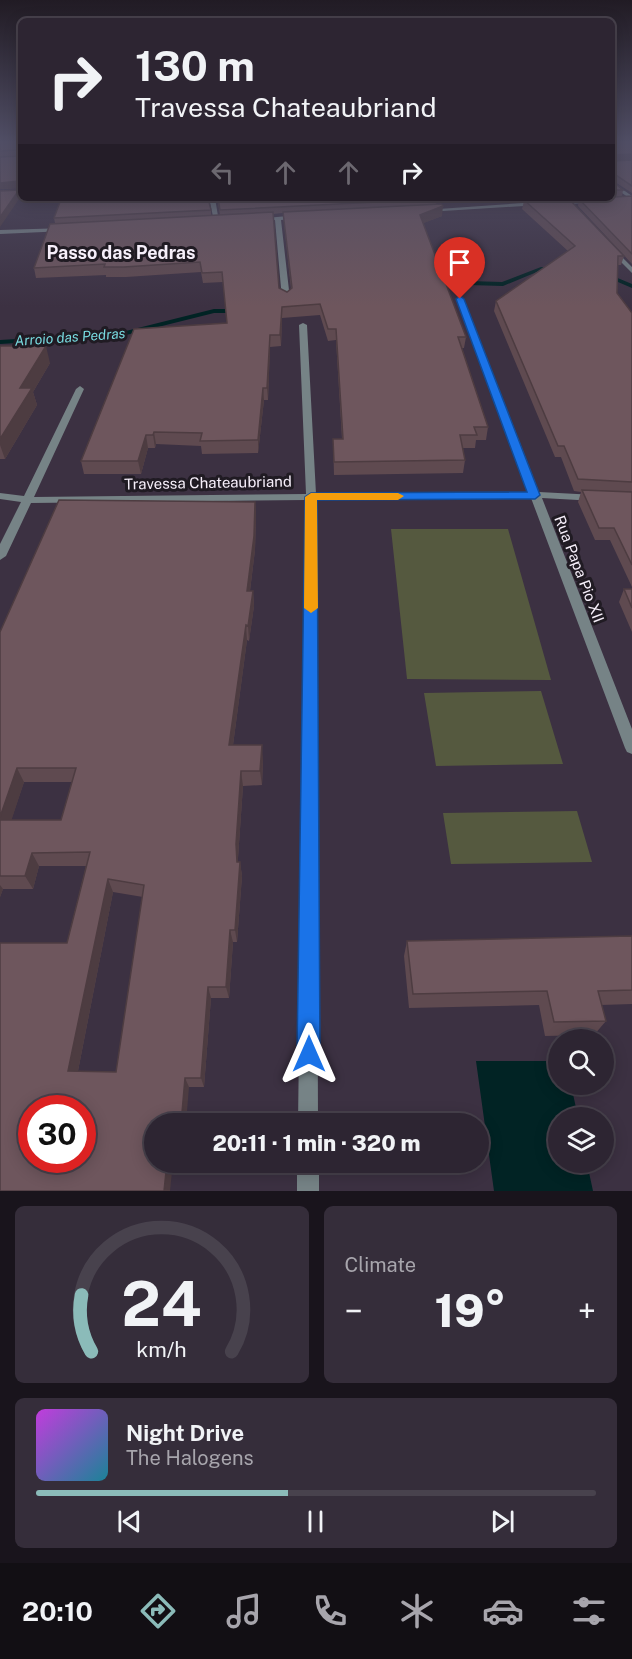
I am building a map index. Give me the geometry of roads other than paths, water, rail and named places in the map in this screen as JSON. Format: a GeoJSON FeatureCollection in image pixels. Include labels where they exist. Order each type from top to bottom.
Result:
{"type":"FeatureCollection","features":[{"type":"Feature","properties":{"kind":"street"},"geometry":{"type":"LineString","coordinates":[[621,199],[632,198]]}},
{"type":"Feature","properties":{"kind":"street"},"geometry":{"type":"LineString","coordinates":[[213,201],[217,221]]}},
{"type":"Feature","properties":{"kind":"street"},"geometry":{"type":"LineString","coordinates":[[417,210],[600,201]]}},
{"type":"Feature","properties":{"kind":"street"},"geometry":{"type":"LineString","coordinates":[[568,202],[576,211]]}},
{"type":"Feature","properties":{"kind":"street"},"geometry":{"type":"LineString","coordinates":[[247,219],[301,217]]}},
{"type":"Feature","properties":{"kind":"street"},"geometry":{"type":"LineString","coordinates":[[278,218],[286,299]]}},
{"type":"Feature","properties":{"kind":"street"},"geometry":{"type":"LineString","coordinates":[[205,222],[227,221]]}},
{"type":"Feature","properties":{"kind":"street"},"geometry":{"type":"LineString","coordinates":[[0,232],[68,228]]}},
{"type":"Feature","properties":{"kind":"street"},"geometry":{"type":"LineString","coordinates":[[608,245],[632,271]]}},
{"type":"Feature","properties":{"kind":"street","name":"Rua Papa Pio XII"},"geometry":{"type":"LineString","coordinates":[[460,299],[632,748]]}},
{"type":"Feature","properties":{"kind":"street"},"geometry":{"type":"LineString","coordinates":[[303,325],[311,497],[308,1113]]}},
{"type":"Feature","properties":{"kind":"street"},"geometry":{"type":"LineString","coordinates":[[0,556],[80,389]]}},
{"type":"Feature","properties":{"kind":"street","name":"Travessa Chateaubriand"},"geometry":{"type":"LineString","coordinates":[[0,496],[28,500],[535,495],[610,498]]}},
{"type":"Feature","properties":{"kind":"street"},"geometry":{"type":"LineString","coordinates":[[308,1173],[308,1191]]}},
{"type":"Feature","properties":{"kind":"waterway","name":"Arroio das Pedras"},"geometry":{"type":"LineString","coordinates":[[434,282],[503,284],[543,268],[555,268]]}},
{"type":"Feature","properties":{"kind":"waterway","name":"Arroio das Pedras"},"geometry":{"type":"LineString","coordinates":[[606,275],[632,286]]}},
{"type":"Feature","properties":{"kind":"waterway","name":"Arroio das Pedras"},"geometry":{"type":"LineString","coordinates":[[0,342],[118,335],[214,311],[237,311]]}},
{"type":"Feature","properties":{"kind":"district","name":"Passo das Pedras"},"geometry":{"type":"Point","coordinates":[121,253]}}]}
